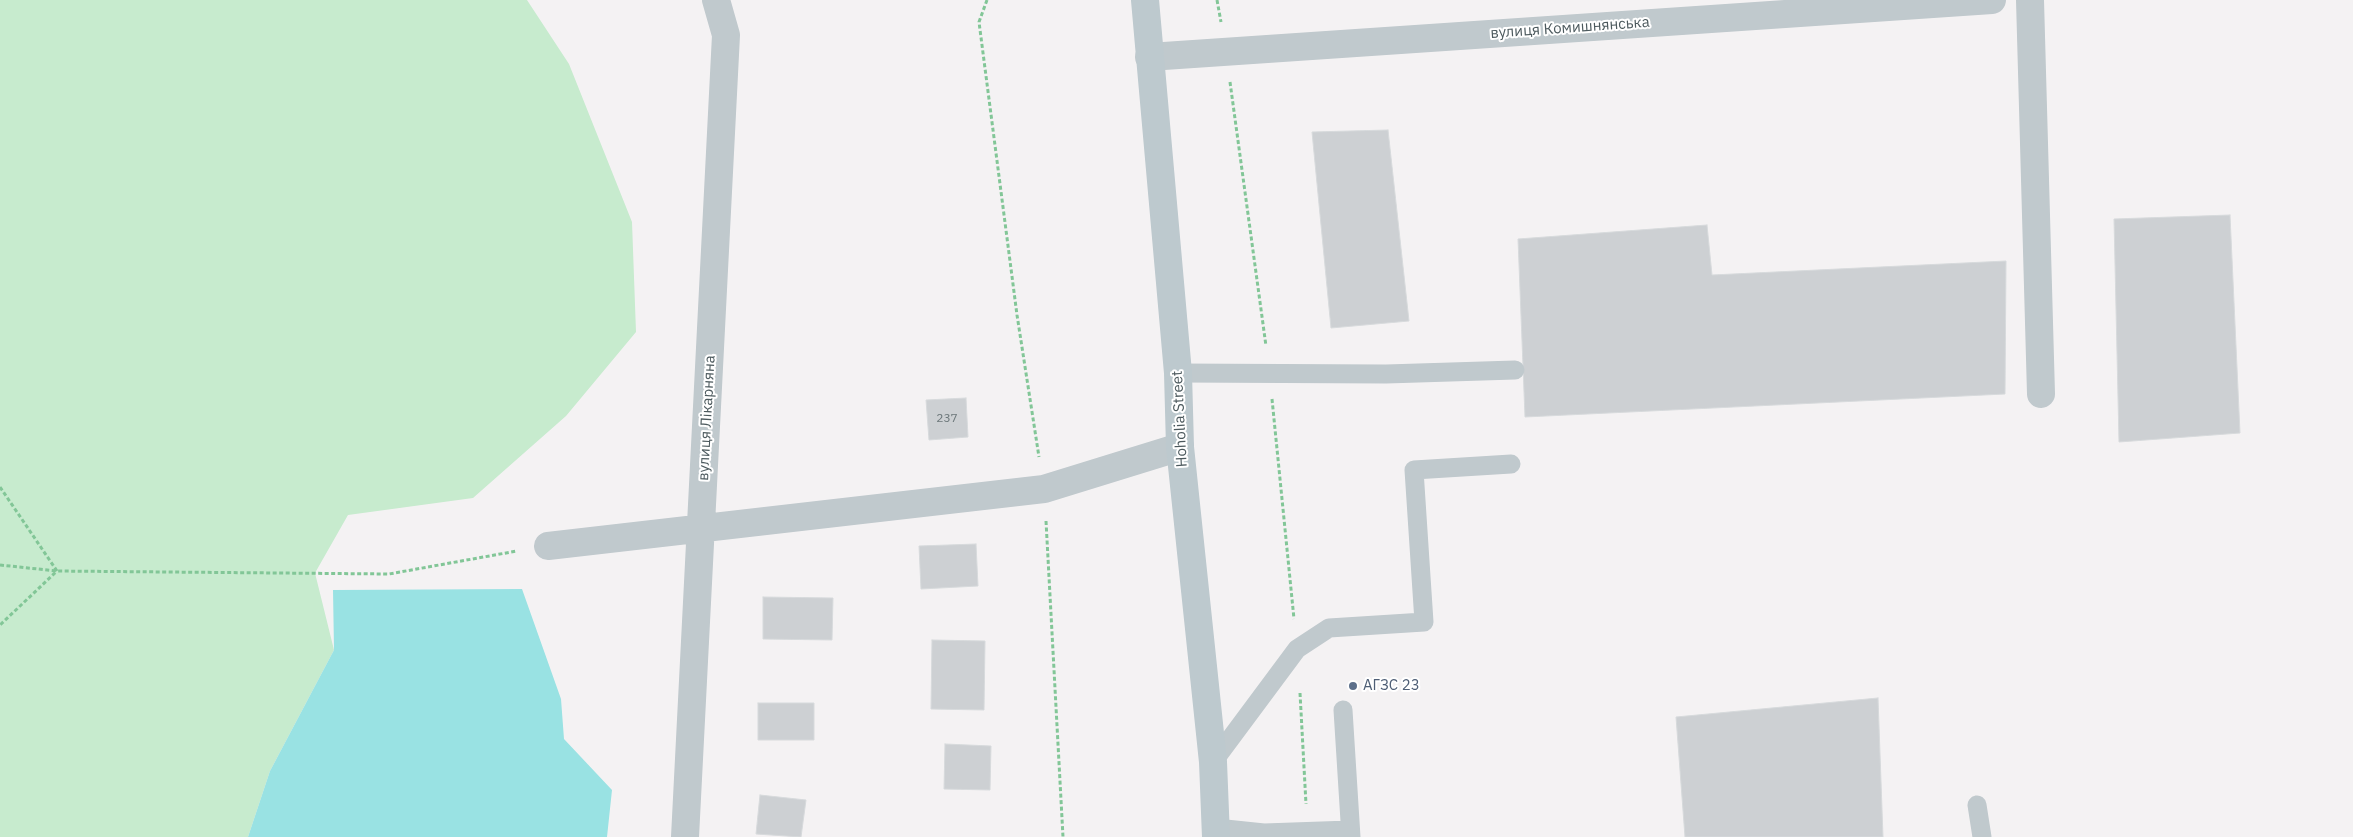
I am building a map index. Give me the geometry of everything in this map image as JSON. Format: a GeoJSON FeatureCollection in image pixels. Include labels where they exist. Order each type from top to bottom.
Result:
{"type":"FeatureCollection","features":[{"type":"Feature","properties":{"kind":"street","name":"вулиця Лікарняна"},"geometry":{"type":"LineString","coordinates":[[685,837],[726,35],[716,0]]}},
{"type":"Feature","properties":{"kind":"street","name":"Hoholia Street"},"geometry":{"type":"LineString","coordinates":[[1146,0],[1149,57],[1178,373],[1180,447],[1213,762],[1216,833]]}},
{"type":"Feature","properties":{"kind":"street","name":"вулиця Комишнянська"},"geometry":{"type":"LineString","coordinates":[[1149,57],[1992,0]]}},
{"type":"Feature","properties":{"kind":"street"},"geometry":{"type":"LineString","coordinates":[[2030,0],[2041,394]]}},
{"type":"Feature","properties":{"kind":"street"},"geometry":{"type":"LineString","coordinates":[[548,546],[1044,489],[1180,447]]}},
{"type":"Feature","properties":{"kind":"lane"},"geometry":{"type":"LineString","coordinates":[[1178,373],[1386,374],[1515,370]]}},
{"type":"Feature","properties":{"kind":"lane"},"geometry":{"type":"LineString","coordinates":[[1213,762],[1297,649],[1329,628],[1424,622],[1414,470],[1511,464]]}},
{"type":"Feature","properties":{"kind":"lane"},"geometry":{"type":"LineString","coordinates":[[1216,833],[1308,832],[1350,834],[1343,710]]}},
{"type":"Feature","properties":{"kind":"lane"},"geometry":{"type":"LineString","coordinates":[[1977,805],[1982,837]]}},
{"type":"Feature","properties":{"kind":"path"},"geometry":{"type":"LineString","coordinates":[[987,0],[980,22],[1017,315],[1044,489],[1063,837]]}},
{"type":"Feature","properties":{"kind":"path"},"geometry":{"type":"LineString","coordinates":[[1217,0],[1270,373],[1297,649],[1308,832]]}},
{"type":"Feature","properties":{"kind":"path"},"geometry":{"type":"LineString","coordinates":[[0,487],[57,571]]}},
{"type":"Feature","properties":{"kind":"path"},"geometry":{"type":"LineString","coordinates":[[0,566],[57,571],[389,574],[548,546]]}},
{"type":"Feature","properties":{"kind":"path"},"geometry":{"type":"LineString","coordinates":[[0,625],[57,571]]}},
{"type":"Feature","properties":{"kind":"green space"},"geometry":{"type":"Polygon","coordinates":[[[0,0],[527,0],[569,64],[632,222],[636,332],[566,416],[473,498],[348,515],[315,573],[334,650],[270,771],[248,837],[0,837],[0,0]]]}},
{"type":"Feature","properties":{"kind":"water"},"geometry":{"type":"Polygon","coordinates":[[[522,589],[561,699],[564,739],[612,790],[607,837],[248,837],[270,771],[334,650],[333,590],[522,589]]]}},
{"type":"Feature","properties":{"kind":"building"},"geometry":{"type":"Polygon","coordinates":[[[1388,130],[1409,321],[1331,328],[1312,132],[1388,130]]]}},
{"type":"Feature","properties":{"kind":"building"},"geometry":{"type":"Polygon","coordinates":[[[2230,215],[2240,433],[2119,442],[2114,219],[2230,215]]]}},
{"type":"Feature","properties":{"kind":"building"},"geometry":{"type":"Polygon","coordinates":[[[1707,225],[1712,275],[2006,261],[2005,394],[1525,417],[1518,239],[1707,225]]]}},
{"type":"Feature","properties":{"kind":"building"},"geometry":{"type":"Polygon","coordinates":[[[966,398],[968,437],[929,440],[926,400],[966,398]]]}},
{"type":"Feature","properties":{"kind":"building"},"geometry":{"type":"Polygon","coordinates":[[[976,544],[978,586],[921,589],[919,546],[976,544]]]}},
{"type":"Feature","properties":{"kind":"building"},"geometry":{"type":"Polygon","coordinates":[[[763,597],[833,598],[832,640],[763,639],[763,597]]]}},
{"type":"Feature","properties":{"kind":"building"},"geometry":{"type":"Polygon","coordinates":[[[932,640],[985,641],[984,710],[931,709],[932,640]]]}},
{"type":"Feature","properties":{"kind":"building"},"geometry":{"type":"Polygon","coordinates":[[[1878,698],[1883,837],[1685,837],[1676,717],[1878,698]]]}},
{"type":"Feature","properties":{"kind":"building"},"geometry":{"type":"Polygon","coordinates":[[[758,703],[814,703],[814,740],[758,740],[758,703]]]}},
{"type":"Feature","properties":{"kind":"building"},"geometry":{"type":"Polygon","coordinates":[[[945,744],[991,746],[990,790],[944,789],[945,744]]]}},
{"type":"Feature","properties":{"kind":"building"},"geometry":{"type":"Polygon","coordinates":[[[760,795],[806,800],[801,837],[756,834],[760,795]]]}},
{"type":"Feature","properties":{"kind":"place","name":"АГЗС 23"},"geometry":{"type":"Point","coordinates":[1353,686]}}]}
